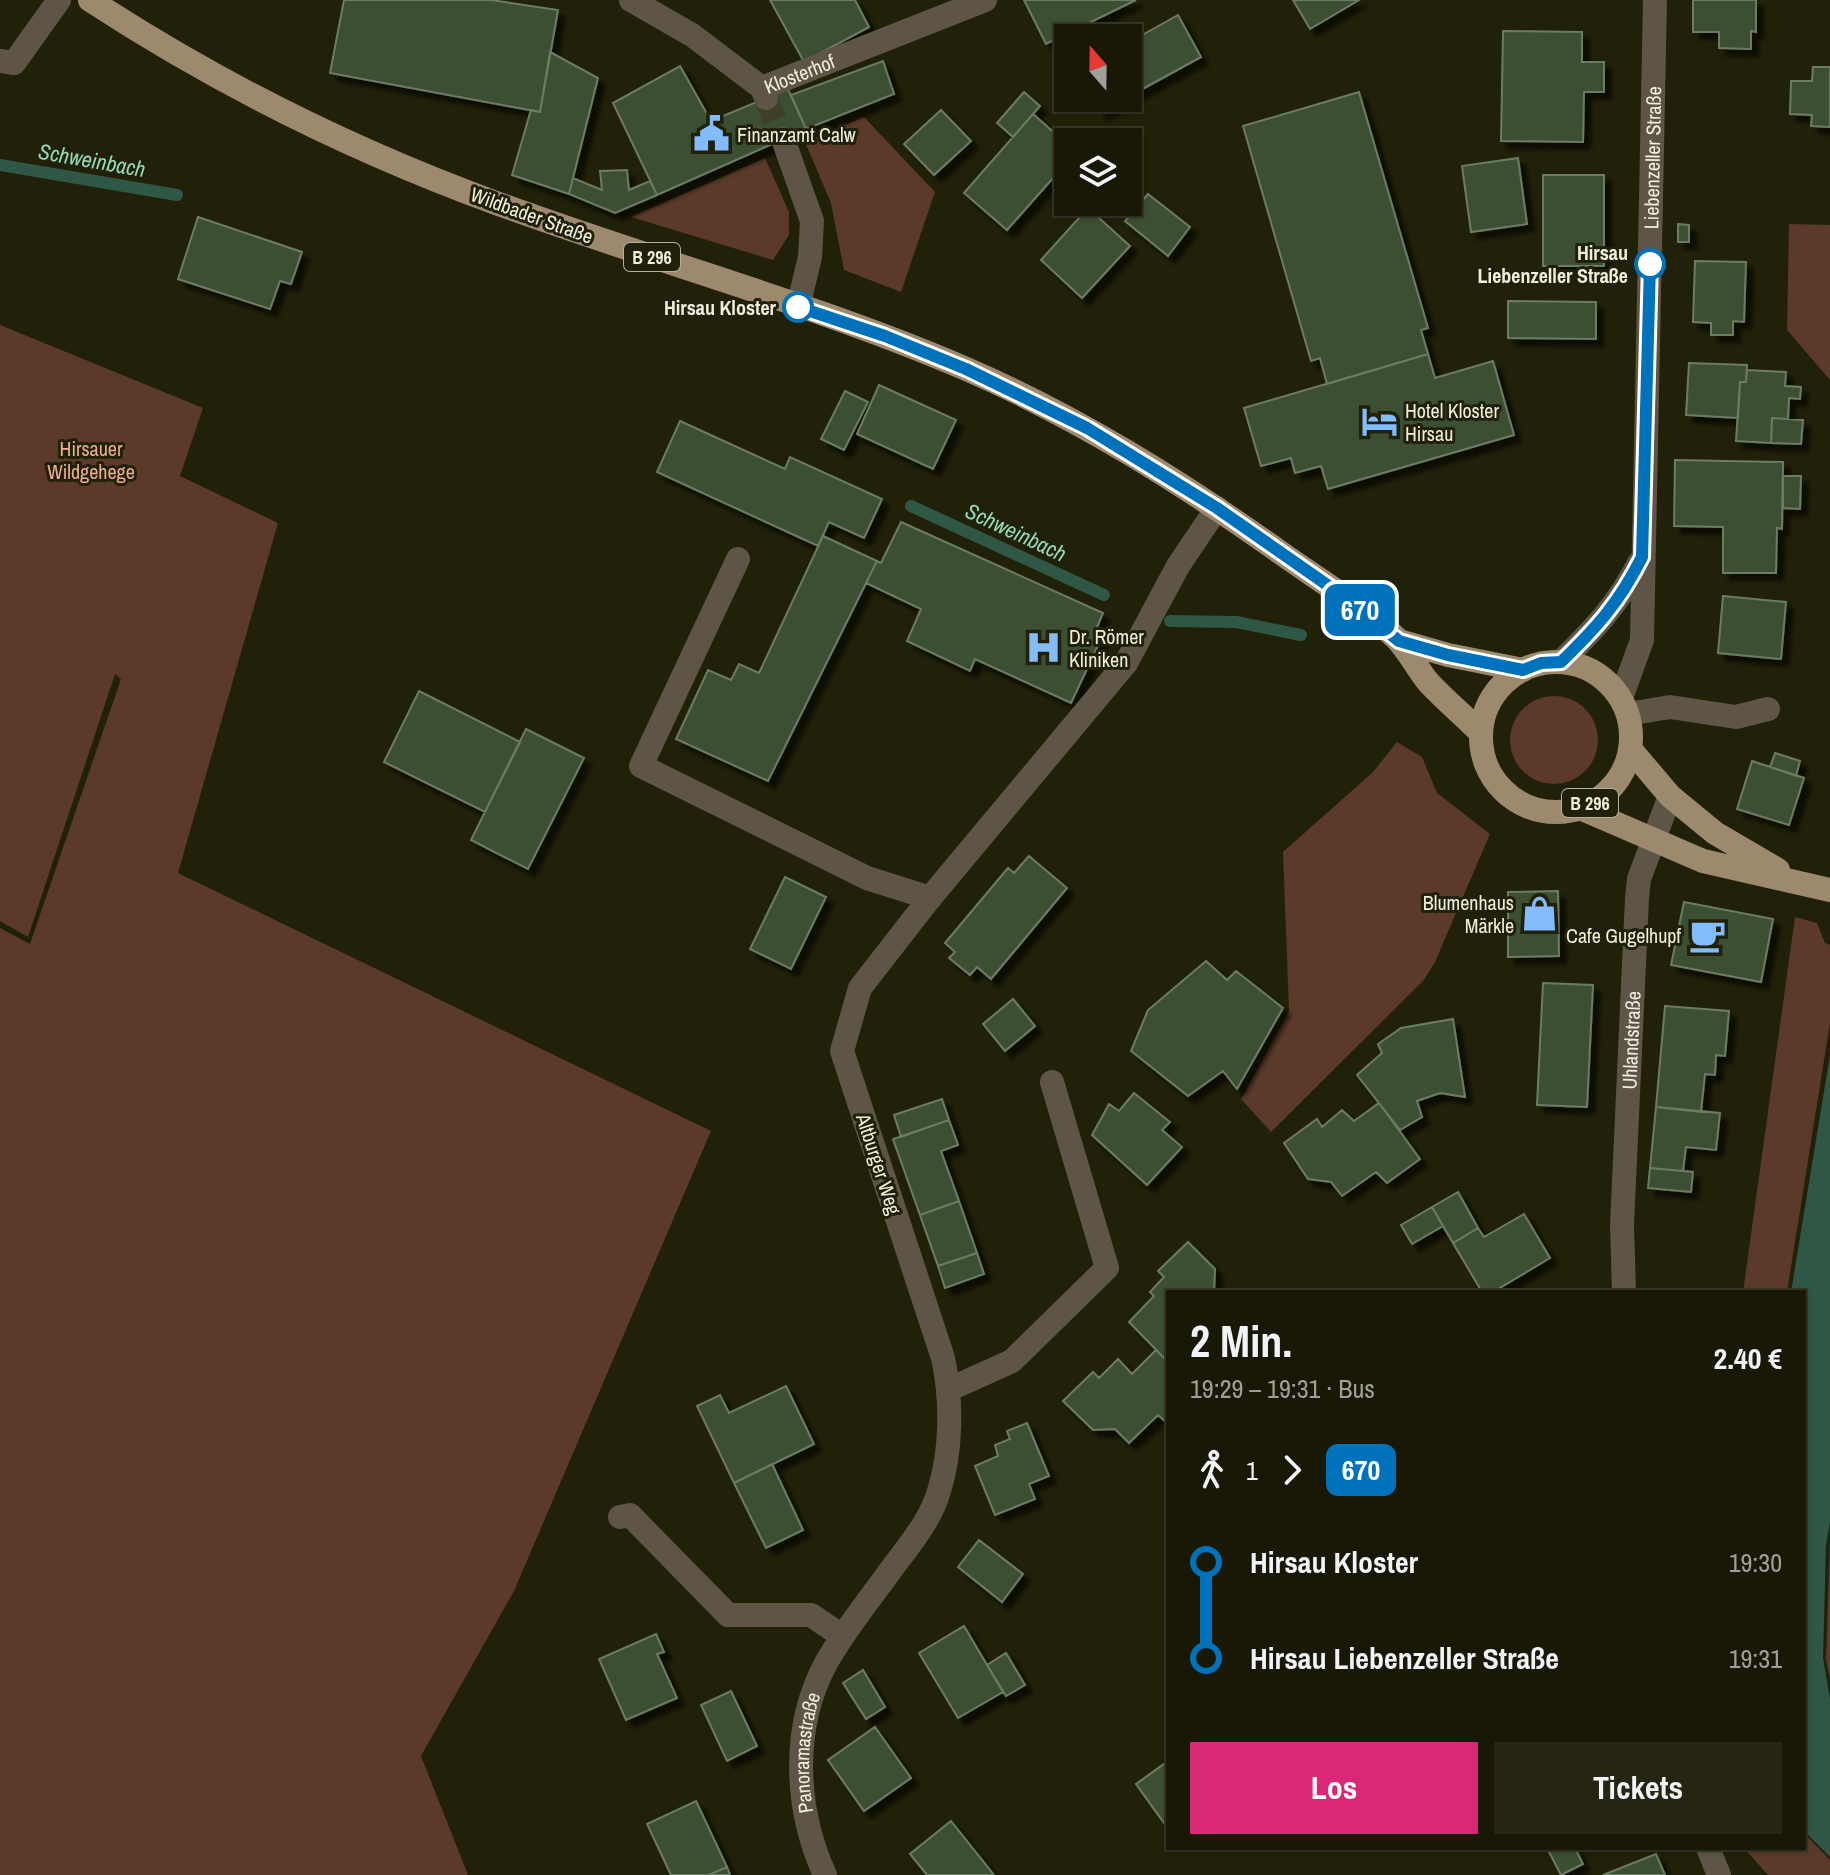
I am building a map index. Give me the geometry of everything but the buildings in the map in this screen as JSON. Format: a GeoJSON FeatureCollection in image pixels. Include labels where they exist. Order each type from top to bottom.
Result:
{"type":"FeatureCollection","features":[{"type":"Feature","properties":{"kind":"main road","name":"Wildbader Straße"},"geometry":{"type":"LineString","coordinates":[[90,0],[151,40],[233,86],[402,165],[495,203],[885,336],[966,369],[1087,428],[1217,508],[1343,596],[1399,641],[1430,684],[1481,733]]}},
{"type":"Feature","properties":{"kind":"main road","name":"Wildbader Straße"},"geometry":{"type":"LineString","coordinates":[[1399,641],[1448,655],[1523,670]]}},
{"type":"Feature","properties":{"kind":"main road","name":"B 296"},"geometry":{"type":"LineString","coordinates":[[1523,670],[1541,663],[1561,662]]}},
{"type":"Feature","properties":{"kind":"main road"},"geometry":{"type":"LineString","coordinates":[[1561,662],[1595,672],[1624,706],[1632,732],[1631,750]]}},
{"type":"Feature","properties":{"kind":"main road"},"geometry":{"type":"LineString","coordinates":[[1481,733],[1485,713],[1494,696],[1507,681],[1523,670]]}},
{"type":"Feature","properties":{"kind":"main road","name":"B 296"},"geometry":{"type":"LineString","coordinates":[[1481,733],[1483,753],[1490,773],[1511,796],[1539,809],[1559,812],[1580,808],[1598,799],[1613,786],[1631,750],[1670,796],[1715,833],[1798,882]]}},
{"type":"Feature","properties":{"kind":"main road","name":"B 296"},"geometry":{"type":"LineString","coordinates":[[1580,808],[1703,861],[1830,890]]}},
{"type":"Feature","properties":{"kind":"street"},"geometry":{"type":"LineString","coordinates":[[0,61],[14,63],[59,0]]}},
{"type":"Feature","properties":{"kind":"street","name":"Klosterhof"},"geometry":{"type":"LineString","coordinates":[[631,0],[692,35],[764,93],[985,0]]}},
{"type":"Feature","properties":{"kind":"street","name":"Liebenzeller Straße"},"geometry":{"type":"LineString","coordinates":[[1624,706],[1642,640],[1655,0]]}},
{"type":"Feature","properties":{"kind":"street"},"geometry":{"type":"LineString","coordinates":[[783,139],[812,221],[810,257],[798,307]]}},
{"type":"Feature","properties":{"kind":"street","name":"Altburger Weg"},"geometry":{"type":"LineString","coordinates":[[842,1636],[921,1529],[939,1492],[947,1444],[950,1389],[943,1358],[842,1051],[860,988],[930,898],[1126,663],[1178,566],[1217,508]]}},
{"type":"Feature","properties":{"kind":"street","name":"Liebenzeller Straße"},"geometry":{"type":"LineString","coordinates":[[1561,662],[1605,618],[1627,587],[1642,557]]}},
{"type":"Feature","properties":{"kind":"street"},"geometry":{"type":"LineString","coordinates":[[738,559],[641,766],[867,878],[930,898]]}},
{"type":"Feature","properties":{"kind":"street"},"geometry":{"type":"LineString","coordinates":[[1624,706],[1670,707],[1736,717],[1768,709]]}},
{"type":"Feature","properties":{"kind":"street","name":"Uhlandstraße"},"geometry":{"type":"LineString","coordinates":[[1624,1290],[1622,1225],[1637,898],[1639,879],[1670,796]]}},
{"type":"Feature","properties":{"kind":"street"},"geometry":{"type":"LineString","coordinates":[[950,1389],[1012,1361],[1107,1268],[1052,1082]]}},
{"type":"Feature","properties":{"kind":"street"},"geometry":{"type":"LineString","coordinates":[[620,1517],[630,1515],[728,1615],[811,1615],[842,1636]]}},
{"type":"Feature","properties":{"kind":"street","name":"Panoramastraße"},"geometry":{"type":"LineString","coordinates":[[825,1875],[812,1847],[800,1782],[803,1729],[824,1667],[842,1636]]}},
{"type":"Feature","properties":{"kind":"street"},"geometry":{"type":"LineString","coordinates":[[1709,1850],[1719,1875]]}},
{"type":"Feature","properties":{"kind":"green space"},"geometry":{"type":"Polygon","coordinates":[[[864,117],[935,192],[901,292],[844,270],[831,203],[805,142],[864,117]]]}},
{"type":"Feature","properties":{"kind":"green space"},"geometry":{"type":"Polygon","coordinates":[[[765,158],[789,212],[789,235],[773,260],[631,217],[765,158]]]}},
{"type":"Feature","properties":{"kind":"green space"},"geometry":{"type":"Polygon","coordinates":[[[1789,224],[1830,225],[1830,380],[1787,330],[1789,224]]]}},
{"type":"Feature","properties":{"kind":"green space","name":"Hirsauer Wildgehege"},"geometry":{"type":"Polygon","coordinates":[[[0,325],[203,408],[180,476],[278,523],[178,873],[711,1131],[514,1591],[421,1756],[468,1875],[0,1875],[0,928],[30,944],[121,679],[115,674],[28,937],[0,921],[0,325]]]}},
{"type":"Feature","properties":{"kind":"green space"},"geometry":{"type":"Polygon","coordinates":[[[1554,696],[1579,703],[1591,715],[1598,740],[1591,765],[1579,777],[1554,784],[1529,777],[1517,765],[1510,740],[1517,715],[1529,703],[1554,696]]]}},
{"type":"Feature","properties":{"kind":"green space"},"geometry":{"type":"Polygon","coordinates":[[[1397,742],[1422,757],[1437,793],[1490,834],[1435,962],[1424,980],[1271,1132],[1241,1099],[1289,1011],[1283,852],[1373,772],[1397,742]]]}},
{"type":"Feature","properties":{"kind":"green space"},"geometry":{"type":"Polygon","coordinates":[[[1795,917],[1817,923],[1825,943],[1830,945],[1830,1023],[1787,1290],[1743,1290],[1795,917]]]}},
{"type":"Feature","properties":{"kind":"green space"},"geometry":{"type":"Polygon","coordinates":[[[1830,1537],[1830,1680],[1826,1659],[1830,1537]]]}},
{"type":"Feature","properties":{"kind":"green space"},"geometry":{"type":"Polygon","coordinates":[[[1806,1835],[1830,1860],[1830,1875],[1768,1875],[1746,1850],[1806,1850],[1806,1835]]]}},
{"type":"Feature","properties":{"kind":"shaded area"},"geometry":{"type":"Polygon","coordinates":[[[1830,1055],[1830,1522],[1826,1545],[1823,1658],[1830,1699],[1830,1857],[1806,1831],[1806,1290],[1791,1290],[1830,1055]]]}},
{"type":"Feature","properties":{"kind":"waterway","name":"Schweinbach"},"geometry":{"type":"LineString","coordinates":[[0,165],[177,195]]}},
{"type":"Feature","properties":{"kind":"waterway","name":"Schweinbach"},"geometry":{"type":"LineString","coordinates":[[911,506],[1104,595]]}},
{"type":"Feature","properties":{"kind":"waterway","name":"Schweinbach"},"geometry":{"type":"LineString","coordinates":[[1170,621],[1236,622],[1301,635]]}},
{"type":"Feature","properties":{"kind":"tunnel"},"geometry":{"type":"LineString","coordinates":[[766,98],[783,139]]}},
{"type":"Feature","properties":{"kind":"bus line","name":"670"},"geometry":{"type":"LineString","coordinates":[[798,307],[885,336],[966,369],[1087,428],[1217,508],[1343,596],[1399,641],[1448,655],[1523,670],[1541,663],[1561,662],[1605,618],[1627,587],[1642,557],[1650,264]]}},
{"type":"Feature","properties":{"kind":"place","name":"Finanzamt Calw"},"geometry":{"type":"Point","coordinates":[711,134]}},
{"type":"Feature","properties":{"kind":"place","name":"Hirsau Liebenzeller Straße"},"geometry":{"type":"Point","coordinates":[1650,264]}},
{"type":"Feature","properties":{"kind":"place","name":"Hirsau Kloster"},"geometry":{"type":"Point","coordinates":[798,307]}},
{"type":"Feature","properties":{"kind":"place","name":"Hotel Kloster Hirsau"},"geometry":{"type":"Point","coordinates":[1379,421]}},
{"type":"Feature","properties":{"kind":"place","name":"Dr. Römer Kliniken"},"geometry":{"type":"Point","coordinates":[1043,647]}},
{"type":"Feature","properties":{"kind":"place","name":"Blumenhaus Märkle"},"geometry":{"type":"Point","coordinates":[1540,913]}},
{"type":"Feature","properties":{"kind":"place","name":"Cafe Gugelhupf"},"geometry":{"type":"Point","coordinates":[1707,935]}}]}
